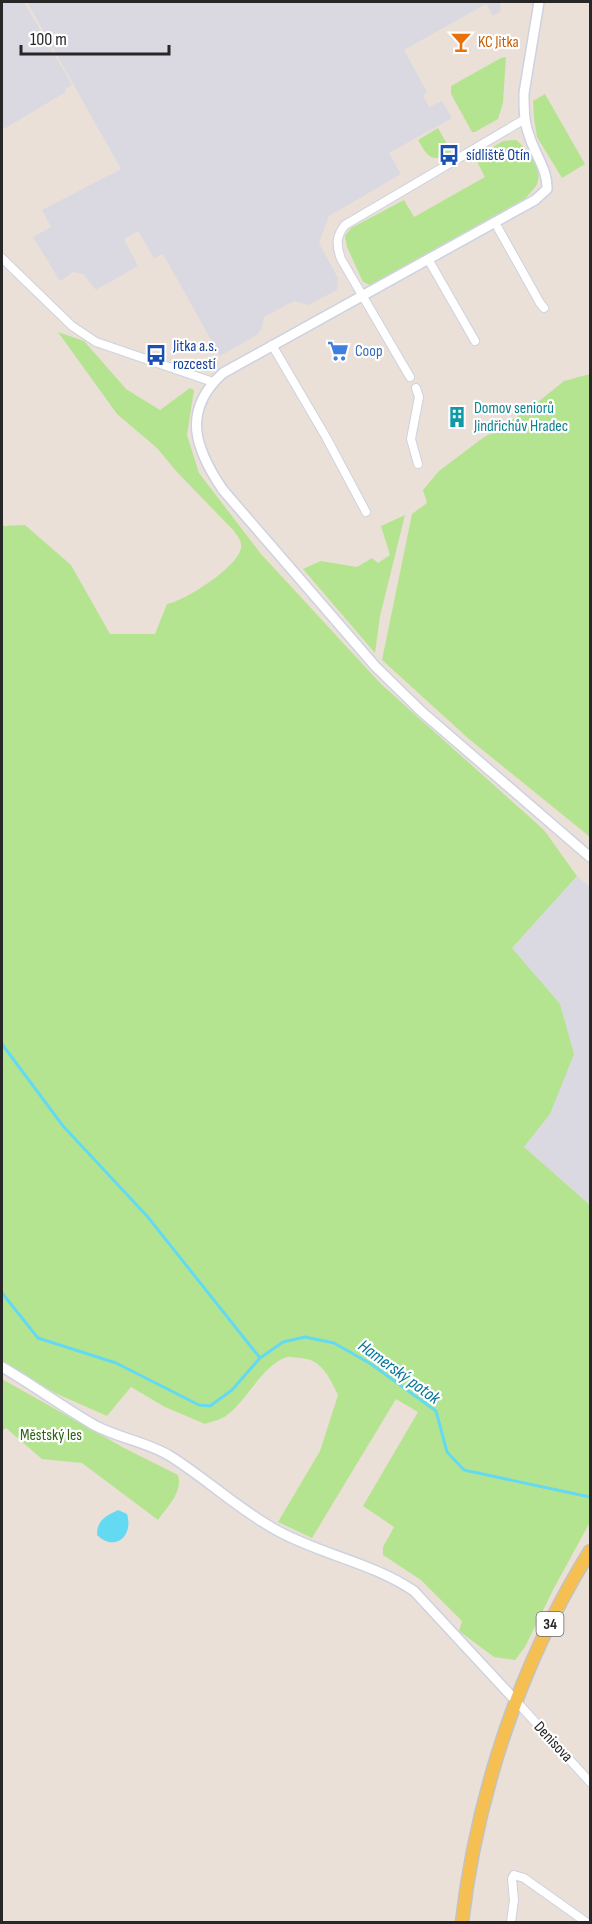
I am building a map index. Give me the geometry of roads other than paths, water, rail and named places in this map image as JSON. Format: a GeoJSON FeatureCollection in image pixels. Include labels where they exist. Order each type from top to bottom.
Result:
{"type":"FeatureCollection","features":[{"type":"Feature","properties":{"kind":"main road","name":"34"},"geometry":{"type":"LineString","coordinates":[[462,1923],[471,1864],[484,1804],[516,1701],[557,1611],[591,1551]]}},
{"type":"Feature","properties":{"kind":"street"},"geometry":{"type":"LineString","coordinates":[[539,2],[524,93],[525,119],[531,142],[546,176],[547,189],[535,201],[223,373],[213,382],[203,397],[196,429],[200,450],[206,464],[223,490],[375,666],[422,712],[591,857]]}},
{"type":"Feature","properties":{"kind":"street"},"geometry":{"type":"LineString","coordinates":[[410,377],[341,259],[337,247],[340,231],[345,225],[525,119]]}},
{"type":"Feature","properties":{"kind":"street"},"geometry":{"type":"LineString","coordinates":[[498,228],[544,308]]}},
{"type":"Feature","properties":{"kind":"street"},"geometry":{"type":"LineString","coordinates":[[2,258],[57,312],[96,342],[213,382]]}},
{"type":"Feature","properties":{"kind":"street"},"geometry":{"type":"LineString","coordinates":[[428,259],[475,341]]}},
{"type":"Feature","properties":{"kind":"street"},"geometry":{"type":"LineString","coordinates":[[273,345],[366,512]]}},
{"type":"Feature","properties":{"kind":"street"},"geometry":{"type":"LineString","coordinates":[[416,388],[419,397],[411,439],[418,464]]}},
{"type":"Feature","properties":{"kind":"street"},"geometry":{"type":"LineString","coordinates":[[2,1367],[94,1425],[166,1454],[193,1471],[254,1517],[279,1532],[312,1547],[394,1577],[414,1591],[516,1701]]}},
{"type":"Feature","properties":{"kind":"street","name":"Denisova"},"geometry":{"type":"LineString","coordinates":[[516,1701],[591,1782]]}},
{"type":"Feature","properties":{"kind":"street"},"geometry":{"type":"LineString","coordinates":[[511,1923],[514,1875],[524,1878],[586,1923]]}},
{"type":"Feature","properties":{"kind":"water"},"geometry":{"type":"Polygon","coordinates":[[[118,1510],[127,1514],[128,1529],[125,1535],[116,1542],[103,1540],[97,1535],[100,1522],[118,1510]]]}},
{"type":"Feature","properties":{"kind":"waterway"},"geometry":{"type":"LineString","coordinates":[[2,1044],[63,1126],[147,1216],[260,1358]]}},
{"type":"Feature","properties":{"kind":"waterway","name":"Hamerský potok"},"geometry":{"type":"LineString","coordinates":[[2,1293],[38,1338],[116,1363],[199,1405],[210,1406],[232,1390],[260,1358],[283,1342],[305,1337],[334,1343],[371,1364],[436,1411],[447,1452],[464,1470],[590,1497]]}},
{"type":"Feature","properties":{"kind":"place","name":"KC Jitka"},"geometry":{"type":"Point","coordinates":[461,42]}},
{"type":"Feature","properties":{"kind":"place","name":"sídliště Otín"},"geometry":{"type":"Point","coordinates":[449,155]}},
{"type":"Feature","properties":{"kind":"place","name":"Coop"},"geometry":{"type":"Point","coordinates":[338,351]}},
{"type":"Feature","properties":{"kind":"place","name":"Jitka a.s. rozcestí"},"geometry":{"type":"Point","coordinates":[156,355]}},
{"type":"Feature","properties":{"kind":"place","name":"Domov seniorů Jindřichův Hradec"},"geometry":{"type":"Point","coordinates":[457,417]}},
{"type":"Feature","properties":{"kind":"park label","name":"Městský les"},"geometry":{"type":"Point","coordinates":[51,1435]}}]}
